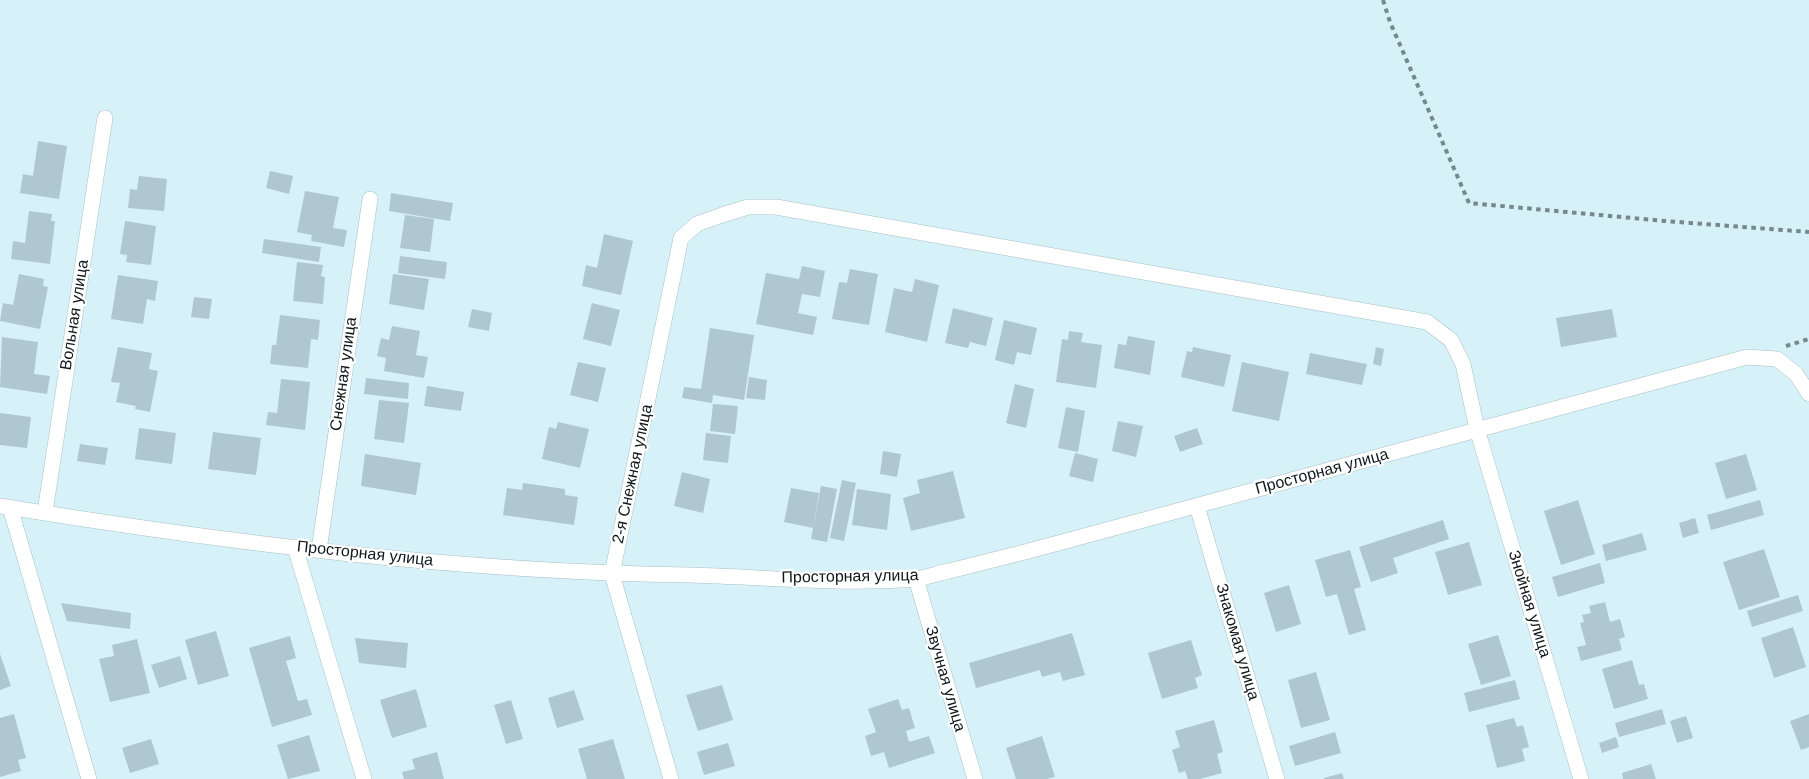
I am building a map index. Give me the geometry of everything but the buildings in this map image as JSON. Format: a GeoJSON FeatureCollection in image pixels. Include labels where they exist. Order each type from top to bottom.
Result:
{"type":"FeatureCollection","features":[{"type":"Feature","properties":{"kind":"street","name":"Вольная улица"},"geometry":{"type":"LineString","coordinates":[[45,512],[105,118]]}},
{"type":"Feature","properties":{"kind":"street","name":"Снежная улица"},"geometry":{"type":"LineString","coordinates":[[319,550],[370,199]]}},
{"type":"Feature","properties":{"kind":"street","name":"2-я Снежная улица"},"geometry":{"type":"LineString","coordinates":[[671,779],[612,574],[681,238],[697,224],[748,207],[776,207],[1427,322],[1451,340],[1463,364],[1477,429]]}},
{"type":"Feature","properties":{"kind":"street","name":"Просторная улица"},"geometry":{"type":"LineString","coordinates":[[5,506],[295,547],[471,565],[612,574],[736,576],[826,581],[916,579],[1025,552],[1747,357],[1777,359],[1796,374],[1809,394]]}},
{"type":"Feature","properties":{"kind":"street","name":"Знойная улица"},"geometry":{"type":"LineString","coordinates":[[1477,429],[1581,779]]}},
{"type":"Feature","properties":{"kind":"street"},"geometry":{"type":"LineString","coordinates":[[5,506],[89,779]]}},
{"type":"Feature","properties":{"kind":"street","name":"Знакомая улица"},"geometry":{"type":"LineString","coordinates":[[1197,506],[1277,779]]}},
{"type":"Feature","properties":{"kind":"street"},"geometry":{"type":"LineString","coordinates":[[295,547],[364,779]]}},
{"type":"Feature","properties":{"kind":"street","name":"Звучная улица"},"geometry":{"type":"LineString","coordinates":[[916,579],[975,779]]}},
{"type":"Feature","properties":{"kind":"path"},"geometry":{"type":"LineString","coordinates":[[1383,0],[1390,22],[1468,203],[1809,232]]}}]}
